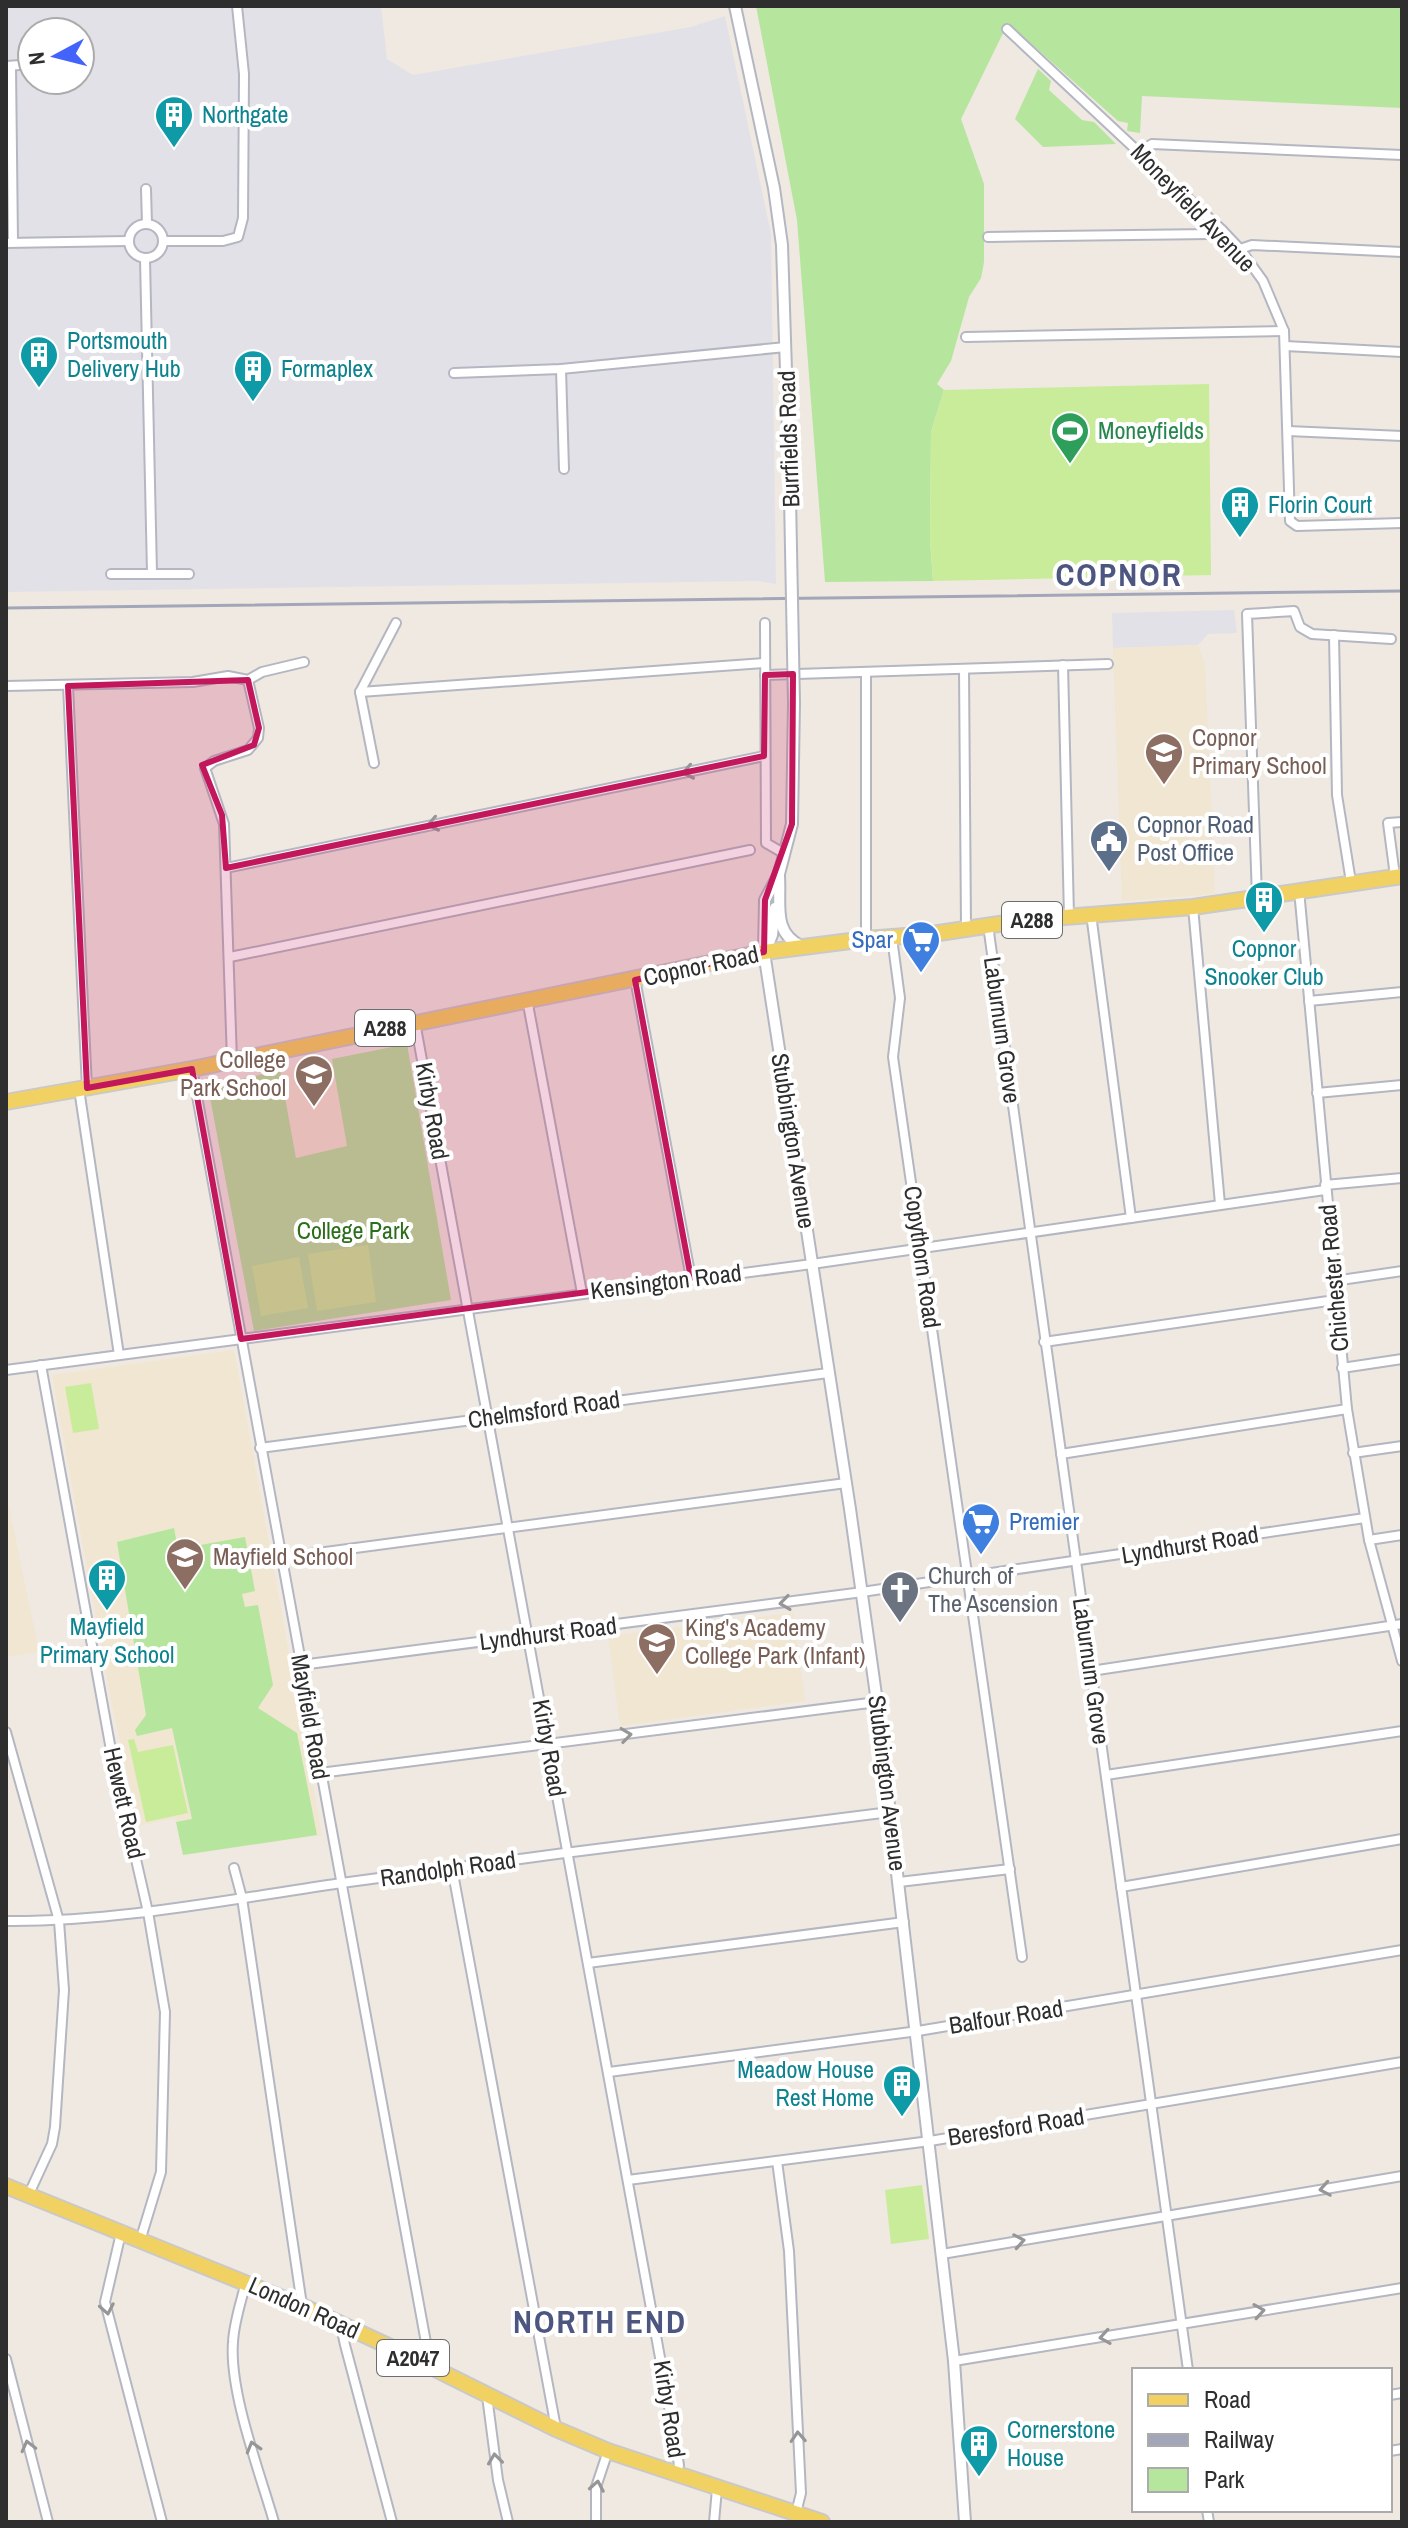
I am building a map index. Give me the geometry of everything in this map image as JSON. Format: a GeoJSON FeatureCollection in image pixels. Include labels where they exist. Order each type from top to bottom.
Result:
{"type":"FeatureCollection","features":[{"type":"Feature","properties":{"kind":"main road","name":"Copnor Road"},"geometry":{"type":"LineString","coordinates":[[6,1102],[192,1069],[764,952],[1069,916],[1193,907],[1398,876]]}},
{"type":"Feature","properties":{"kind":"main road","name":"London Road"},"geometry":{"type":"LineString","coordinates":[[6,2186],[302,2306],[608,2451],[822,2522]]}},
{"type":"Feature","properties":{"kind":"street"},"geometry":{"type":"LineString","coordinates":[[163,241],[223,241],[238,237],[243,218],[244,74],[237,6]]}},
{"type":"Feature","properties":{"kind":"street","name":"Burrfields Road"},"geometry":{"type":"LineString","coordinates":[[735,6],[774,188],[782,245],[786,347],[794,703],[793,801],[792,824],[785,854],[779,874],[765,900],[764,952]]}},
{"type":"Feature","properties":{"kind":"street","name":"Moneyfield Avenue"},"geometry":{"type":"LineString","coordinates":[[1007,29],[1222,230],[1240,249],[1270,295],[1284,331],[1290,521],[1297,526],[1402,523]]}},
{"type":"Feature","properties":{"kind":"street"},"geometry":{"type":"LineString","coordinates":[[8,66],[10,242],[128,241]]}},
{"type":"Feature","properties":{"kind":"street"},"geometry":{"type":"LineString","coordinates":[[1139,152],[1152,144],[1402,155]]}},
{"type":"Feature","properties":{"kind":"street"},"geometry":{"type":"LineString","coordinates":[[146,189],[147,224]]}},
{"type":"Feature","properties":{"kind":"street"},"geometry":{"type":"LineString","coordinates":[[147,224],[158,228],[163,241],[159,252],[145,259],[134,254],[128,241],[132,230],[147,224]]}},
{"type":"Feature","properties":{"kind":"street"},"geometry":{"type":"LineString","coordinates":[[988,237],[1210,234],[1222,230]]}},
{"type":"Feature","properties":{"kind":"street"},"geometry":{"type":"LineString","coordinates":[[1240,249],[1252,245],[1402,252]]}},
{"type":"Feature","properties":{"kind":"street"},"geometry":{"type":"LineString","coordinates":[[145,259],[152,573]]}},
{"type":"Feature","properties":{"kind":"street"},"geometry":{"type":"LineString","coordinates":[[966,337],[1284,331]]}},
{"type":"Feature","properties":{"kind":"street"},"geometry":{"type":"LineString","coordinates":[[1285,346],[1402,352]]}},
{"type":"Feature","properties":{"kind":"street"},"geometry":{"type":"LineString","coordinates":[[454,373],[561,369],[786,347]]}},
{"type":"Feature","properties":{"kind":"street"},"geometry":{"type":"LineString","coordinates":[[561,369],[564,469]]}},
{"type":"Feature","properties":{"kind":"street"},"geometry":{"type":"LineString","coordinates":[[1288,431],[1402,436]]}},
{"type":"Feature","properties":{"kind":"street"},"geometry":{"type":"LineString","coordinates":[[111,574],[189,574]]}},
{"type":"Feature","properties":{"kind":"street"},"geometry":{"type":"LineString","coordinates":[[1257,897],[1247,614],[1294,611],[1304,631],[1391,639]]}},
{"type":"Feature","properties":{"kind":"street"},"geometry":{"type":"LineString","coordinates":[[374,763],[360,692],[396,623]]}},
{"type":"Feature","properties":{"kind":"street"},"geometry":{"type":"LineString","coordinates":[[765,623],[766,843],[785,854]]}},
{"type":"Feature","properties":{"kind":"street"},"geometry":{"type":"LineString","coordinates":[[1334,635],[1337,795],[1351,882]]}},
{"type":"Feature","properties":{"kind":"street"},"geometry":{"type":"LineString","coordinates":[[6,686],[193,682],[228,676],[248,680],[262,672],[304,662]]}},
{"type":"Feature","properties":{"kind":"street"},"geometry":{"type":"LineString","coordinates":[[360,692],[765,663]]}},
{"type":"Feature","properties":{"kind":"street"},"geometry":{"type":"LineString","coordinates":[[765,675],[1108,664]]}},
{"type":"Feature","properties":{"kind":"street"},"geometry":{"type":"LineString","coordinates":[[1063,665],[1069,916]]}},
{"type":"Feature","properties":{"kind":"street"},"geometry":{"type":"LineString","coordinates":[[964,669],[966,928]]}},
{"type":"Feature","properties":{"kind":"street"},"geometry":{"type":"LineString","coordinates":[[866,672],[866,939]]}},
{"type":"Feature","properties":{"kind":"street"},"geometry":{"type":"LineString","coordinates":[[232,1061],[222,815],[205,768],[214,761],[248,750],[258,738],[259,728],[248,680]]}},
{"type":"Feature","properties":{"kind":"street"},"geometry":{"type":"LineString","coordinates":[[68,686],[83,1088],[119,1355]]}},
{"type":"Feature","properties":{"kind":"street"},"geometry":{"type":"LineString","coordinates":[[226,868],[764,756]]}},
{"type":"Feature","properties":{"kind":"street"},"geometry":{"type":"LineString","coordinates":[[1398,876],[1388,823],[1402,822]]}},
{"type":"Feature","properties":{"kind":"street"},"geometry":{"type":"LineString","coordinates":[[230,957],[750,850]]}},
{"type":"Feature","properties":{"kind":"street","name":"Burrfields Road"},"geometry":{"type":"LineString","coordinates":[[779,874],[782,931],[802,946]]}},
{"type":"Feature","properties":{"kind":"street","name":"Chichester Road"},"geometry":{"type":"LineString","coordinates":[[1299,890],[1347,1409],[1369,1540],[1402,1661]]}},
{"type":"Feature","properties":{"kind":"street"},"geometry":{"type":"LineString","coordinates":[[1193,907],[1220,1204]]}},
{"type":"Feature","properties":{"kind":"street"},"geometry":{"type":"LineString","coordinates":[[1091,914],[1131,1218]]}},
{"type":"Feature","properties":{"kind":"street","name":"Laburnum Grove"},"geometry":{"type":"LineString","coordinates":[[988,925],[1188,2368]]}},
{"type":"Feature","properties":{"kind":"street","name":"Copythorn Road"},"geometry":{"type":"LineString","coordinates":[[892,938],[900,998],[893,1057],[1022,1957]]}},
{"type":"Feature","properties":{"kind":"street","name":"Stubbington Avenue"},"geometry":{"type":"LineString","coordinates":[[764,952],[877,1702],[918,2031],[954,2361],[965,2522]]}},
{"type":"Feature","properties":{"kind":"street"},"geometry":{"type":"LineString","coordinates":[[635,979],[691,1278]]}},
{"type":"Feature","properties":{"kind":"street"},"geometry":{"type":"LineString","coordinates":[[1309,1001],[1402,992]]}},
{"type":"Feature","properties":{"kind":"street"},"geometry":{"type":"LineString","coordinates":[[527,999],[582,1293]]}},
{"type":"Feature","properties":{"kind":"street","name":"Kirby Road"},"geometry":{"type":"LineString","coordinates":[[415,1022],[675,2437],[679,2465],[677,2474]]}},
{"type":"Feature","properties":{"kind":"street","name":"Mayfield Road"},"geometry":{"type":"LineString","coordinates":[[192,1069],[427,2348],[426,2364]]}},
{"type":"Feature","properties":{"kind":"street"},"geometry":{"type":"LineString","coordinates":[[1317,1093],[1402,1085]]}},
{"type":"Feature","properties":{"kind":"street","name":"Kensington Road"},"geometry":{"type":"LineString","coordinates":[[6,1370],[812,1264],[1402,1178]]}},
{"type":"Feature","properties":{"kind":"street"},"geometry":{"type":"LineString","coordinates":[[1334,1281],[1402,1271]]}},
{"type":"Feature","properties":{"kind":"street"},"geometry":{"type":"LineString","coordinates":[[1044,1342],[1335,1300]]}},
{"type":"Feature","properties":{"kind":"street"},"geometry":{"type":"LineString","coordinates":[[1342,1368],[1402,1359]]}},
{"type":"Feature","properties":{"kind":"street","name":"Hewett Road"},"geometry":{"type":"LineString","coordinates":[[41,1365],[111,1750],[148,1912],[165,2012],[162,2165],[160,2182],[140,2241]]}},
{"type":"Feature","properties":{"kind":"street","name":"Chelmsford Road"},"geometry":{"type":"LineString","coordinates":[[260,1448],[828,1373]]}},
{"type":"Feature","properties":{"kind":"street"},"geometry":{"type":"LineString","coordinates":[[1061,1454],[1347,1409]]}},
{"type":"Feature","properties":{"kind":"street"},"geometry":{"type":"LineString","coordinates":[[1353,1453],[1402,1446]]}},
{"type":"Feature","properties":{"kind":"street"},"geometry":{"type":"LineString","coordinates":[[280,1558],[846,1483]]}},
{"type":"Feature","properties":{"kind":"street","name":"Lyndhurst Road"},"geometry":{"type":"LineString","coordinates":[[301,1665],[862,1592],[1365,1518]]}},
{"type":"Feature","properties":{"kind":"street"},"geometry":{"type":"LineString","coordinates":[[1369,1540],[1402,1535]]}},
{"type":"Feature","properties":{"kind":"street"},"geometry":{"type":"LineString","coordinates":[[1091,1671],[1402,1624]]}},
{"type":"Feature","properties":{"kind":"street"},"geometry":{"type":"LineString","coordinates":[[320,1773],[877,1702]]}},
{"type":"Feature","properties":{"kind":"street"},"geometry":{"type":"LineString","coordinates":[[1106,1775],[1402,1731]]}},
{"type":"Feature","properties":{"kind":"street"},"geometry":{"type":"LineString","coordinates":[[6,1732],[59,1921],[64,1990],[55,2127],[52,2144],[28,2196]]}},
{"type":"Feature","properties":{"kind":"street","name":"Randolph Road"},"geometry":{"type":"LineString","coordinates":[[6,1921],[59,1921],[148,1912],[452,1868],[890,1812]]}},
{"type":"Feature","properties":{"kind":"street"},"geometry":{"type":"LineString","coordinates":[[1121,1887],[1402,1839]]}},
{"type":"Feature","properties":{"kind":"street"},"geometry":{"type":"LineString","coordinates":[[234,1868],[242,1898],[302,2306]]}},
{"type":"Feature","properties":{"kind":"street"},"geometry":{"type":"LineString","coordinates":[[452,1868],[556,2429]]}},
{"type":"Feature","properties":{"kind":"street"},"geometry":{"type":"LineString","coordinates":[[899,1882],[1010,1869]]}},
{"type":"Feature","properties":{"kind":"street"},"geometry":{"type":"LineString","coordinates":[[588,1963],[904,1922]]}},
{"type":"Feature","properties":{"kind":"street","name":"Balfour Road"},"geometry":{"type":"LineString","coordinates":[[609,2072],[918,2031],[1402,1950]]}},
{"type":"Feature","properties":{"kind":"street","name":"Beresford Road"},"geometry":{"type":"LineString","coordinates":[[628,2180],[930,2141],[1402,2062]]}},
{"type":"Feature","properties":{"kind":"street"},"geometry":{"type":"LineString","coordinates":[[777,2161],[789,2251],[801,2493],[795,2514]]}},
{"type":"Feature","properties":{"kind":"street"},"geometry":{"type":"LineString","coordinates":[[942,2254],[1402,2176]]}},
{"type":"Feature","properties":{"kind":"street"},"geometry":{"type":"LineString","coordinates":[[121,2233],[105,2302],[162,2522]]}},
{"type":"Feature","properties":{"kind":"street"},"geometry":{"type":"LineString","coordinates":[[246,2282],[233,2342],[234,2370],[274,2522]]}},
{"type":"Feature","properties":{"kind":"street"},"geometry":{"type":"LineString","coordinates":[[954,2361],[1402,2288]]}},
{"type":"Feature","properties":{"kind":"street"},"geometry":{"type":"LineString","coordinates":[[345,2327],[345,2345],[392,2522]]}},
{"type":"Feature","properties":{"kind":"street"},"geometry":{"type":"LineString","coordinates":[[6,2359],[48,2522]]}},
{"type":"Feature","properties":{"kind":"street"},"geometry":{"type":"LineString","coordinates":[[487,2396],[498,2480],[508,2522]]}},
{"type":"Feature","properties":{"kind":"street"},"geometry":{"type":"LineString","coordinates":[[596,2522],[596,2487],[608,2451]]}},
{"type":"Feature","properties":{"kind":"street"},"geometry":{"type":"LineString","coordinates":[[714,2522],[717,2489]]}},
{"type":"Feature","properties":{"kind":"highlighted area"},"geometry":{"type":"Polygon","coordinates":[[[793,674],[792,824],[765,900],[764,952],[635,980],[691,1278],[241,1339],[192,1069],[87,1088],[68,686],[248,680],[259,728],[254,745],[202,765],[222,815],[226,868],[764,756],[765,675],[793,674]]]}},
{"type":"Feature","properties":{"kind":"shaded area"},"geometry":{"type":"Polygon","coordinates":[[[6,6],[381,6],[387,59],[413,75],[691,27],[725,16],[771,234],[776,584],[757,581],[6,592],[6,6]]]}},
{"type":"Feature","properties":{"kind":"shaded area"},"geometry":{"type":"Polygon","coordinates":[[[1234,610],[1237,633],[1208,634],[1198,645],[1113,648],[1112,613],[1234,610]]]}},
{"type":"Feature","properties":{"kind":"shaded area","name":"Copnor Primary School"},"geometry":{"type":"Polygon","coordinates":[[[1198,645],[1205,665],[1215,894],[1122,901],[1113,648],[1198,645]]]}},
{"type":"Feature","properties":{"kind":"shaded area","name":"College Park School"},"geometry":{"type":"Polygon","coordinates":[[[332,1059],[347,1147],[296,1158],[280,1070],[332,1059]]]}},
{"type":"Feature","properties":{"kind":"shaded area","name":"Mayfield School"},"geometry":{"type":"Polygon","coordinates":[[[234,1350],[322,1835],[183,1855],[175,1818],[139,1826],[111,1700],[52,1375],[234,1350]]]}},
{"type":"Feature","properties":{"kind":"shaded area"},"geometry":{"type":"Polygon","coordinates":[[[6,1493],[39,1652],[6,1657],[6,1493]]]}},
{"type":"Feature","properties":{"kind":"shaded area"},"geometry":{"type":"Polygon","coordinates":[[[793,1613],[805,1701],[620,1726],[608,1636],[793,1613]]]}},
{"type":"Feature","properties":{"kind":"green space"},"geometry":{"type":"Polygon","coordinates":[[[756,6],[1402,6],[1402,108],[1142,96],[1140,133],[1127,131],[1128,123],[1118,121],[1008,23],[961,119],[984,184],[984,262],[981,278],[969,297],[951,361],[937,384],[944,390],[931,432],[930,540],[933,581],[825,582],[797,220],[756,6]]]}},
{"type":"Feature","properties":{"kind":"green space"},"geometry":{"type":"Polygon","coordinates":[[[1038,69],[1051,81],[1049,90],[1082,120],[1094,122],[1116,144],[1043,147],[1015,119],[1038,69]]]}},
{"type":"Feature","properties":{"kind":"green space","name":"Moneyfields"},"geometry":{"type":"Polygon","coordinates":[[[1209,384],[1211,575],[933,581],[930,540],[931,432],[944,390],[1209,384]]]}},
{"type":"Feature","properties":{"kind":"green space","name":"College Park"},"geometry":{"type":"Polygon","coordinates":[[[407,1044],[451,1300],[254,1331],[208,1087],[280,1070],[296,1158],[347,1146],[332,1059],[407,1044]]]}},
{"type":"Feature","properties":{"kind":"green space"},"geometry":{"type":"Polygon","coordinates":[[[368,1245],[376,1302],[317,1311],[308,1254],[368,1245]]]}},
{"type":"Feature","properties":{"kind":"green space"},"geometry":{"type":"Polygon","coordinates":[[[299,1257],[308,1308],[261,1316],[252,1266],[299,1257]]]}},
{"type":"Feature","properties":{"kind":"green space"},"geometry":{"type":"Polygon","coordinates":[[[91,1383],[99,1429],[73,1433],[65,1387],[91,1383]]]}},
{"type":"Feature","properties":{"kind":"green space"},"geometry":{"type":"Polygon","coordinates":[[[174,1528],[178,1549],[245,1537],[255,1591],[242,1594],[245,1607],[258,1605],[273,1685],[258,1708],[297,1733],[317,1835],[183,1855],[176,1822],[192,1819],[172,1728],[137,1736],[135,1730],[146,1715],[117,1542],[174,1528]]]}},
{"type":"Feature","properties":{"kind":"green space"},"geometry":{"type":"Polygon","coordinates":[[[134,1739],[138,1752],[173,1745],[188,1813],[146,1822],[128,1740],[134,1739]]]}},
{"type":"Feature","properties":{"kind":"green space"},"geometry":{"type":"Polygon","coordinates":[[[922,2185],[929,2239],[891,2244],[885,2190],[922,2185]]]}},
{"type":"Feature","properties":{"kind":"railway"},"geometry":{"type":"LineString","coordinates":[[6,608],[1402,591]]}},
{"type":"Feature","properties":{"kind":"place","name":"Northgate"},"geometry":{"type":"Point","coordinates":[174,149]}},
{"type":"Feature","properties":{"kind":"place","name":"Portsmouth Delivery Hub"},"geometry":{"type":"Point","coordinates":[39,389]}},
{"type":"Feature","properties":{"kind":"place","name":"Formaplex"},"geometry":{"type":"Point","coordinates":[253,403]}},
{"type":"Feature","properties":{"kind":"place","name":"Moneyfields"},"geometry":{"type":"Point","coordinates":[1070,465]}},
{"type":"Feature","properties":{"kind":"place","name":"Florin Court"},"geometry":{"type":"Point","coordinates":[1240,539]}},
{"type":"Feature","properties":{"kind":"place","name":"Copnor Primary School"},"geometry":{"type":"Point","coordinates":[1164,786]}},
{"type":"Feature","properties":{"kind":"place","name":"Copnor Road Post Office"},"geometry":{"type":"Point","coordinates":[1109,873]}},
{"type":"Feature","properties":{"kind":"place","name":"Copnor Snooker Club"},"geometry":{"type":"Point","coordinates":[1264,934]}},
{"type":"Feature","properties":{"kind":"place","name":"Spar"},"geometry":{"type":"Point","coordinates":[921,974]}},
{"type":"Feature","properties":{"kind":"place","name":"College Park School"},"geometry":{"type":"Point","coordinates":[314,1108]}},
{"type":"Feature","properties":{"kind":"place","name":"Premier"},"geometry":{"type":"Point","coordinates":[981,1556]}},
{"type":"Feature","properties":{"kind":"place","name":"Mayfield School"},"geometry":{"type":"Point","coordinates":[185,1591]}},
{"type":"Feature","properties":{"kind":"place","name":"Mayfield Primary School"},"geometry":{"type":"Point","coordinates":[107,1612]}},
{"type":"Feature","properties":{"kind":"place","name":"Church of The Ascension"},"geometry":{"type":"Point","coordinates":[900,1624]}},
{"type":"Feature","properties":{"kind":"place","name":"King's Academy College Park (Infant)"},"geometry":{"type":"Point","coordinates":[657,1676]}},
{"type":"Feature","properties":{"kind":"place","name":"Meadow House Rest Home"},"geometry":{"type":"Point","coordinates":[902,2118]}},
{"type":"Feature","properties":{"kind":"place","name":"Cornerstone House"},"geometry":{"type":"Point","coordinates":[979,2478]}},
{"type":"Feature","properties":{"kind":"district","name":"COPNOR"},"geometry":{"type":"Point","coordinates":[1119,575]}},
{"type":"Feature","properties":{"kind":"district","name":"NORTH END"},"geometry":{"type":"Point","coordinates":[600,2322]}}]}
